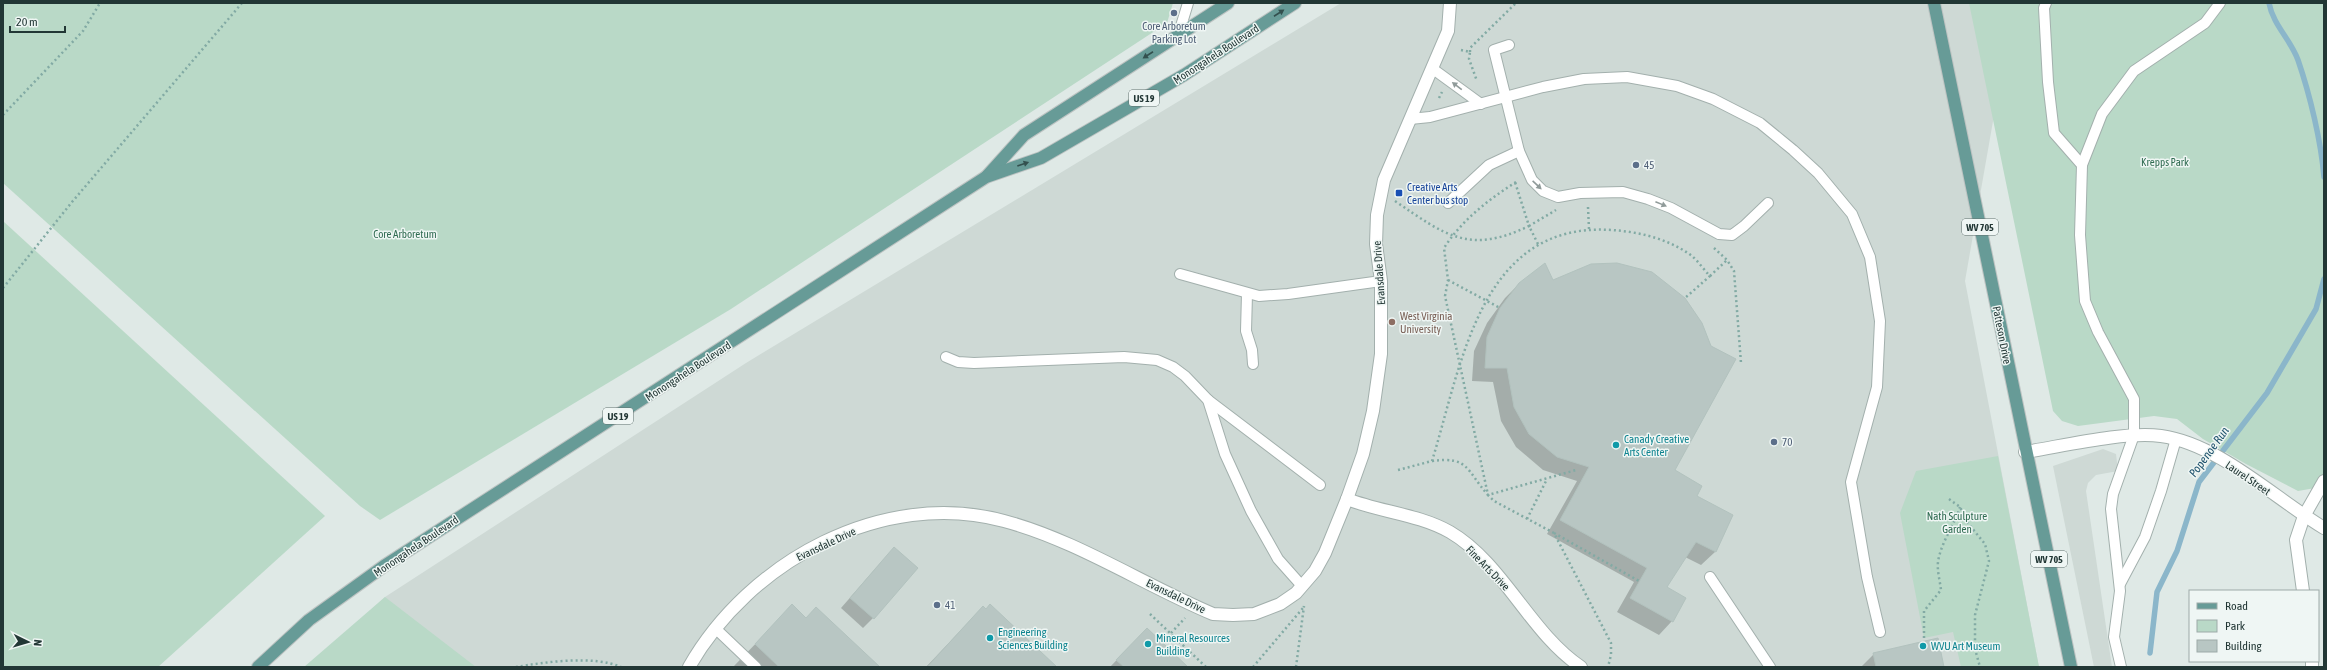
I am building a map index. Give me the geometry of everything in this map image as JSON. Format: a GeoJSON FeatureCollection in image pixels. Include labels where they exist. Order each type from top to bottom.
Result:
{"type":"FeatureCollection","features":[{"type":"Feature","properties":{"kind":"main road","name":"Monongahela Boulevard"},"geometry":{"type":"LineString","coordinates":[[986,177],[1024,135],[1228,3]]}},
{"type":"Feature","properties":{"kind":"main road","name":"Monongahela Boulevard"},"geometry":{"type":"LineString","coordinates":[[258,667],[309,620],[384,566],[986,177],[1041,158],[1184,75],[1295,3]]}},
{"type":"Feature","properties":{"kind":"main road","name":"Patteson Drive"},"geometry":{"type":"LineString","coordinates":[[1934,3],[2025,452],[2071,667]]}},
{"type":"Feature","properties":{"kind":"street","name":"Evansdale Drive"},"geometry":{"type":"LineString","coordinates":[[689,667],[716,628],[741,599],[769,576],[811,549],[845,533],[885,520],[927,514],[965,513],[1019,526],[1080,551],[1136,577],[1182,601],[1213,614],[1254,614],[1280,604],[1302,586],[1315,571],[1325,553],[1363,454],[1373,412],[1381,354],[1381,281],[1376,244],[1377,215],[1384,180],[1433,69],[1448,31],[1450,3]]}},
{"type":"Feature","properties":{"kind":"street","name":"Laurel Street"},"geometry":{"type":"LineString","coordinates":[[2025,452],[2134,435],[2160,436],[2176,439],[2202,449],[2240,471],[2304,516],[2324,528]]}},
{"type":"Feature","properties":{"kind":"street"},"geometry":{"type":"LineString","coordinates":[[2303,590],[2296,540],[2304,516],[2324,481]]}},
{"type":"Feature","properties":{"kind":"street","name":"Fine Arts Drive"},"geometry":{"type":"LineString","coordinates":[[1347,498],[1367,507],[1418,519],[1451,532],[1477,553],[1544,633],[1570,659],[1581,667]]}},
{"type":"Feature","properties":{"kind":"lane"},"geometry":{"type":"LineString","coordinates":[[1178,36],[1188,3]]}},
{"type":"Feature","properties":{"kind":"lane"},"geometry":{"type":"LineString","coordinates":[[2046,3],[2044,8],[2048,82],[2054,133],[2082,166]]}},
{"type":"Feature","properties":{"kind":"lane"},"geometry":{"type":"LineString","coordinates":[[2121,667],[2114,638],[2119,587],[2111,509],[2113,494],[2134,435],[2134,399],[2098,332],[2085,301],[2080,235],[2082,166],[2102,114],[2134,71],[2205,23],[2220,3]]}},
{"type":"Feature","properties":{"kind":"lane"},"geometry":{"type":"LineString","coordinates":[[1509,45],[1494,50],[1504,97],[1519,151],[1532,180],[1543,191],[1558,197],[1580,193],[1623,192],[1648,199],[1671,208],[1719,234],[1732,235],[1744,226],[1768,203]]}},
{"type":"Feature","properties":{"kind":"lane"},"geometry":{"type":"LineString","coordinates":[[1433,69],[1481,104]]}},
{"type":"Feature","properties":{"kind":"lane"},"geometry":{"type":"LineString","coordinates":[[1410,119],[1430,117],[1504,97],[1584,79],[1626,77],[1677,86],[1713,100],[1760,123],[1818,173],[1852,214],[1870,257],[1880,321],[1877,387],[1851,482],[1867,577],[1880,632]]}},
{"type":"Feature","properties":{"kind":"lane"},"geometry":{"type":"LineString","coordinates":[[1448,203],[1489,165],[1519,151]]}},
{"type":"Feature","properties":{"kind":"lane"},"geometry":{"type":"LineString","coordinates":[[1180,274],[1247,294],[1259,296],[1288,294],[1381,281]]}},
{"type":"Feature","properties":{"kind":"lane"},"geometry":{"type":"LineString","coordinates":[[1247,294],[1246,331],[1252,350],[1253,364]]}},
{"type":"Feature","properties":{"kind":"lane"},"geometry":{"type":"LineString","coordinates":[[946,357],[958,362],[974,363],[1124,357],[1157,360],[1185,376],[1208,400],[1320,485]]}},
{"type":"Feature","properties":{"kind":"lane"},"geometry":{"type":"LineString","coordinates":[[1208,400],[1225,454],[1251,512],[1278,559],[1302,586]]}},
{"type":"Feature","properties":{"kind":"lane"},"geometry":{"type":"LineString","coordinates":[[2119,587],[2145,537],[2161,491],[2176,439]]}},
{"type":"Feature","properties":{"kind":"lane"},"geometry":{"type":"LineString","coordinates":[[1710,577],[1770,667]]}},
{"type":"Feature","properties":{"kind":"lane"},"geometry":{"type":"LineString","coordinates":[[716,628],[756,667]]}},
{"type":"Feature","properties":{"kind":"path"},"geometry":{"type":"LineString","coordinates":[[3,115],[84,31],[100,3]]}},
{"type":"Feature","properties":{"kind":"path"},"geometry":{"type":"LineString","coordinates":[[3,288],[62,214],[242,3]]}},
{"type":"Feature","properties":{"kind":"path"},"geometry":{"type":"LineString","coordinates":[[1477,82],[1469,59],[1470,48],[1516,3]]}},
{"type":"Feature","properties":{"kind":"path"},"geometry":{"type":"LineString","coordinates":[[1461,50],[1470,52]]}},
{"type":"Feature","properties":{"kind":"path"},"geometry":{"type":"LineString","coordinates":[[1488,495],[1445,296],[1448,280],[1444,248],[1451,237],[1485,202],[1516,182],[1529,226],[1538,244]]}},
{"type":"Feature","properties":{"kind":"path"},"geometry":{"type":"LineString","coordinates":[[1393,200],[1451,237],[1476,241],[1492,240],[1509,235],[1529,226],[1556,210],[1564,209]]}},
{"type":"Feature","properties":{"kind":"path"},"geometry":{"type":"LineString","coordinates":[[1588,206],[1589,228]]}},
{"type":"Feature","properties":{"kind":"path"},"geometry":{"type":"LineString","coordinates":[[1580,207],[1594,206]]}},
{"type":"Feature","properties":{"kind":"path"},"geometry":{"type":"LineString","coordinates":[[1432,460],[1460,362],[1486,300],[1515,261],[1538,244],[1562,234],[1589,228],[1634,232],[1662,240],[1692,256],[1710,276]]}},
{"type":"Feature","properties":{"kind":"path"},"geometry":{"type":"LineString","coordinates":[[1709,242],[1727,260],[1734,271],[1741,363]]}},
{"type":"Feature","properties":{"kind":"path"},"geometry":{"type":"LineString","coordinates":[[1685,298],[1727,260]]}},
{"type":"Feature","properties":{"kind":"path"},"geometry":{"type":"LineString","coordinates":[[1448,280],[1500,308]]}},
{"type":"Feature","properties":{"kind":"path"},"geometry":{"type":"LineString","coordinates":[[1398,470],[1432,460],[1450,458],[1458,460],[1494,501],[1640,581]]}},
{"type":"Feature","properties":{"kind":"path"},"geometry":{"type":"LineString","coordinates":[[1488,495],[1576,470]]}},
{"type":"Feature","properties":{"kind":"path"},"geometry":{"type":"LineString","coordinates":[[1527,519],[1547,478]]}},
{"type":"Feature","properties":{"kind":"path"},"geometry":{"type":"LineString","coordinates":[[1949,499],[1960,507],[1967,522],[1985,544],[1990,561],[1975,615],[1974,631],[1980,667]]}},
{"type":"Feature","properties":{"kind":"path"},"geometry":{"type":"LineString","coordinates":[[1924,638],[1924,611],[1941,590],[1937,564],[1941,548],[1960,507]]}},
{"type":"Feature","properties":{"kind":"path"},"geometry":{"type":"LineString","coordinates":[[1554,533],[1611,643],[1611,655],[1608,667]]}},
{"type":"Feature","properties":{"kind":"path"},"geometry":{"type":"LineString","coordinates":[[1253,667],[1304,606],[1296,667]]}},
{"type":"Feature","properties":{"kind":"path"},"geometry":{"type":"LineString","coordinates":[[1150,614],[1172,633],[1206,667]]}},
{"type":"Feature","properties":{"kind":"path"},"geometry":{"type":"LineString","coordinates":[[1172,633],[1185,618]]}},
{"type":"Feature","properties":{"kind":"path"},"geometry":{"type":"LineString","coordinates":[[516,667],[552,660],[612,663],[621,667]]}},
{"type":"Feature","properties":{"kind":"shaded area","name":"West Virginia University"},"geometry":{"type":"Polygon","coordinates":[[[1341,3],[2033,3],[2006,47],[1965,281],[2039,667],[309,667],[385,597],[746,363],[1341,3]]]}},
{"type":"Feature","properties":{"kind":"shaded area"},"geometry":{"type":"Polygon","coordinates":[[[2103,449],[2116,454],[2118,471],[2096,475],[2088,483],[2086,491],[2112,667],[2094,667],[2053,466],[2103,449]]]}},
{"type":"Feature","properties":{"kind":"green space","name":"Core Arboretum"},"geometry":{"type":"Polygon","coordinates":[[[3,3],[1173,3],[1167,23],[731,309],[380,520],[360,506],[3,183],[3,3]]]}},
{"type":"Feature","properties":{"kind":"green space","name":"Krepps Park"},"geometry":{"type":"Polygon","coordinates":[[[1969,3],[2324,3],[2324,481],[2321,487],[2298,491],[2246,464],[2203,439],[2177,419],[2154,416],[2078,426],[2062,421],[2053,411],[1969,3]]]}},
{"type":"Feature","properties":{"kind":"green space"},"geometry":{"type":"Polygon","coordinates":[[[3,221],[325,516],[158,667],[3,667],[3,221]]]}},
{"type":"Feature","properties":{"kind":"green space","name":"Nath Sculpture Garden"},"geometry":{"type":"Polygon","coordinates":[[[1998,456],[2039,667],[1961,667],[1953,632],[1924,638],[1900,513],[1916,471],[1998,456]]]}},
{"type":"Feature","properties":{"kind":"green space"},"geometry":{"type":"Polygon","coordinates":[[[385,597],[476,667],[304,667],[385,597]]]}},
{"type":"Feature","properties":{"kind":"building","name":"Canady Creative Arts Center"},"geometry":{"type":"Polygon","coordinates":[[[1545,263],[1553,280],[1591,264],[1617,263],[1652,272],[1685,298],[1702,323],[1711,346],[1736,359],[1675,470],[1702,486],[1697,496],[1733,515],[1716,552],[1696,542],[1667,587],[1686,598],[1673,622],[1630,598],[1647,568],[1560,520],[1589,467],[1557,457],[1529,434],[1514,407],[1507,368],[1485,368],[1487,337],[1500,308],[1519,283],[1545,263]]]}},
{"type":"Feature","properties":{"kind":"building"},"geometry":{"type":"Polygon","coordinates":[[[894,547],[918,568],[874,619],[850,598],[894,547]]]}},
{"type":"Feature","properties":{"kind":"building"},"geometry":{"type":"Polygon","coordinates":[[[792,604],[806,618],[816,607],[880,667],[779,667],[755,644],[792,604]]]}},
{"type":"Feature","properties":{"kind":"building","name":"Engineering Sciences Building"},"geometry":{"type":"Polygon","coordinates":[[[990,604],[1057,667],[927,667],[983,606],[986,609],[990,604]]]}},
{"type":"Feature","properties":{"kind":"building","name":"Mineral Resources Building"},"geometry":{"type":"Polygon","coordinates":[[[1147,628],[1188,667],[1124,667],[1116,660],[1147,628]]]}},
{"type":"Feature","properties":{"kind":"building","name":"WVU Art Museum"},"geometry":{"type":"Polygon","coordinates":[[[1938,638],[1944,667],[1876,667],[1873,653],[1938,638]]]}},
{"type":"Feature","properties":{"kind":"waterway","name":"Popenoe Run"},"geometry":{"type":"LineString","coordinates":[[2269,3],[2274,18],[2298,60],[2318,133],[2324,177]]}},
{"type":"Feature","properties":{"kind":"waterway","name":"Popenoe Run"},"geometry":{"type":"LineString","coordinates":[[2150,653],[2157,592],[2177,551],[2199,482],[2267,393],[2316,309],[2324,279]]}},
{"type":"Feature","properties":{"kind":"place","name":"Core Arboretum Parking Lot"},"geometry":{"type":"Point","coordinates":[1174,13]}},
{"type":"Feature","properties":{"kind":"place","name":"45"},"geometry":{"type":"Point","coordinates":[1636,165]}},
{"type":"Feature","properties":{"kind":"place","name":"Creative Arts Center bus stop"},"geometry":{"type":"Point","coordinates":[1399,193]}},
{"type":"Feature","properties":{"kind":"place","name":"West Virginia University"},"geometry":{"type":"Point","coordinates":[1392,322]}},
{"type":"Feature","properties":{"kind":"place","name":"70"},"geometry":{"type":"Point","coordinates":[1774,442]}},
{"type":"Feature","properties":{"kind":"place","name":"Canady Creative Arts Center"},"geometry":{"type":"Point","coordinates":[1616,445]}},
{"type":"Feature","properties":{"kind":"place","name":"41"},"geometry":{"type":"Point","coordinates":[937,605]}},
{"type":"Feature","properties":{"kind":"place","name":"Engineering Sciences Building"},"geometry":{"type":"Point","coordinates":[990,638]}},
{"type":"Feature","properties":{"kind":"place","name":"Mineral Resources Building"},"geometry":{"type":"Point","coordinates":[1148,644]}},
{"type":"Feature","properties":{"kind":"place","name":"WVU Art Museum"},"geometry":{"type":"Point","coordinates":[1923,646]}}]}
